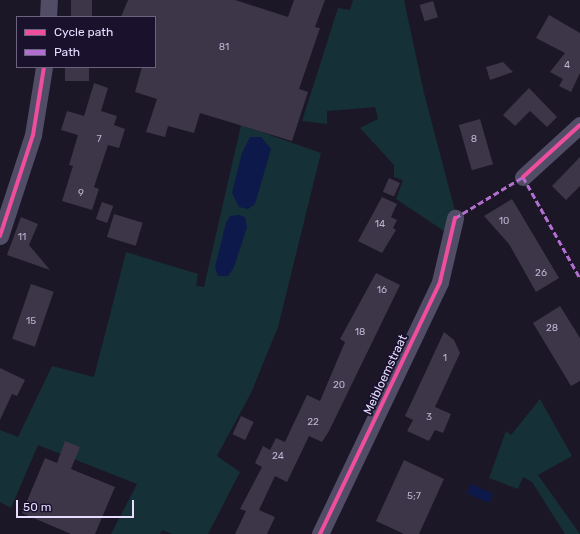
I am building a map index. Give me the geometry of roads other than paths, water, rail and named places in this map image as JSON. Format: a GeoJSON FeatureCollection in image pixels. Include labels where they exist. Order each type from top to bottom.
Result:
{"type":"FeatureCollection","features":[{"type":"Feature","properties":{"kind":"street"},"geometry":{"type":"LineString","coordinates":[[48,16],[49,0]]}},
{"type":"Feature","properties":{"kind":"street"},"geometry":{"type":"LineString","coordinates":[[0,236],[33,135],[44,68]]}},
{"type":"Feature","properties":{"kind":"street"},"geometry":{"type":"LineString","coordinates":[[523,176],[552,154],[580,126]]}},
{"type":"Feature","properties":{"kind":"street","name":"Meibloemstraat"},"geometry":{"type":"LineString","coordinates":[[320,534],[440,282],[455,218]]}}]}
